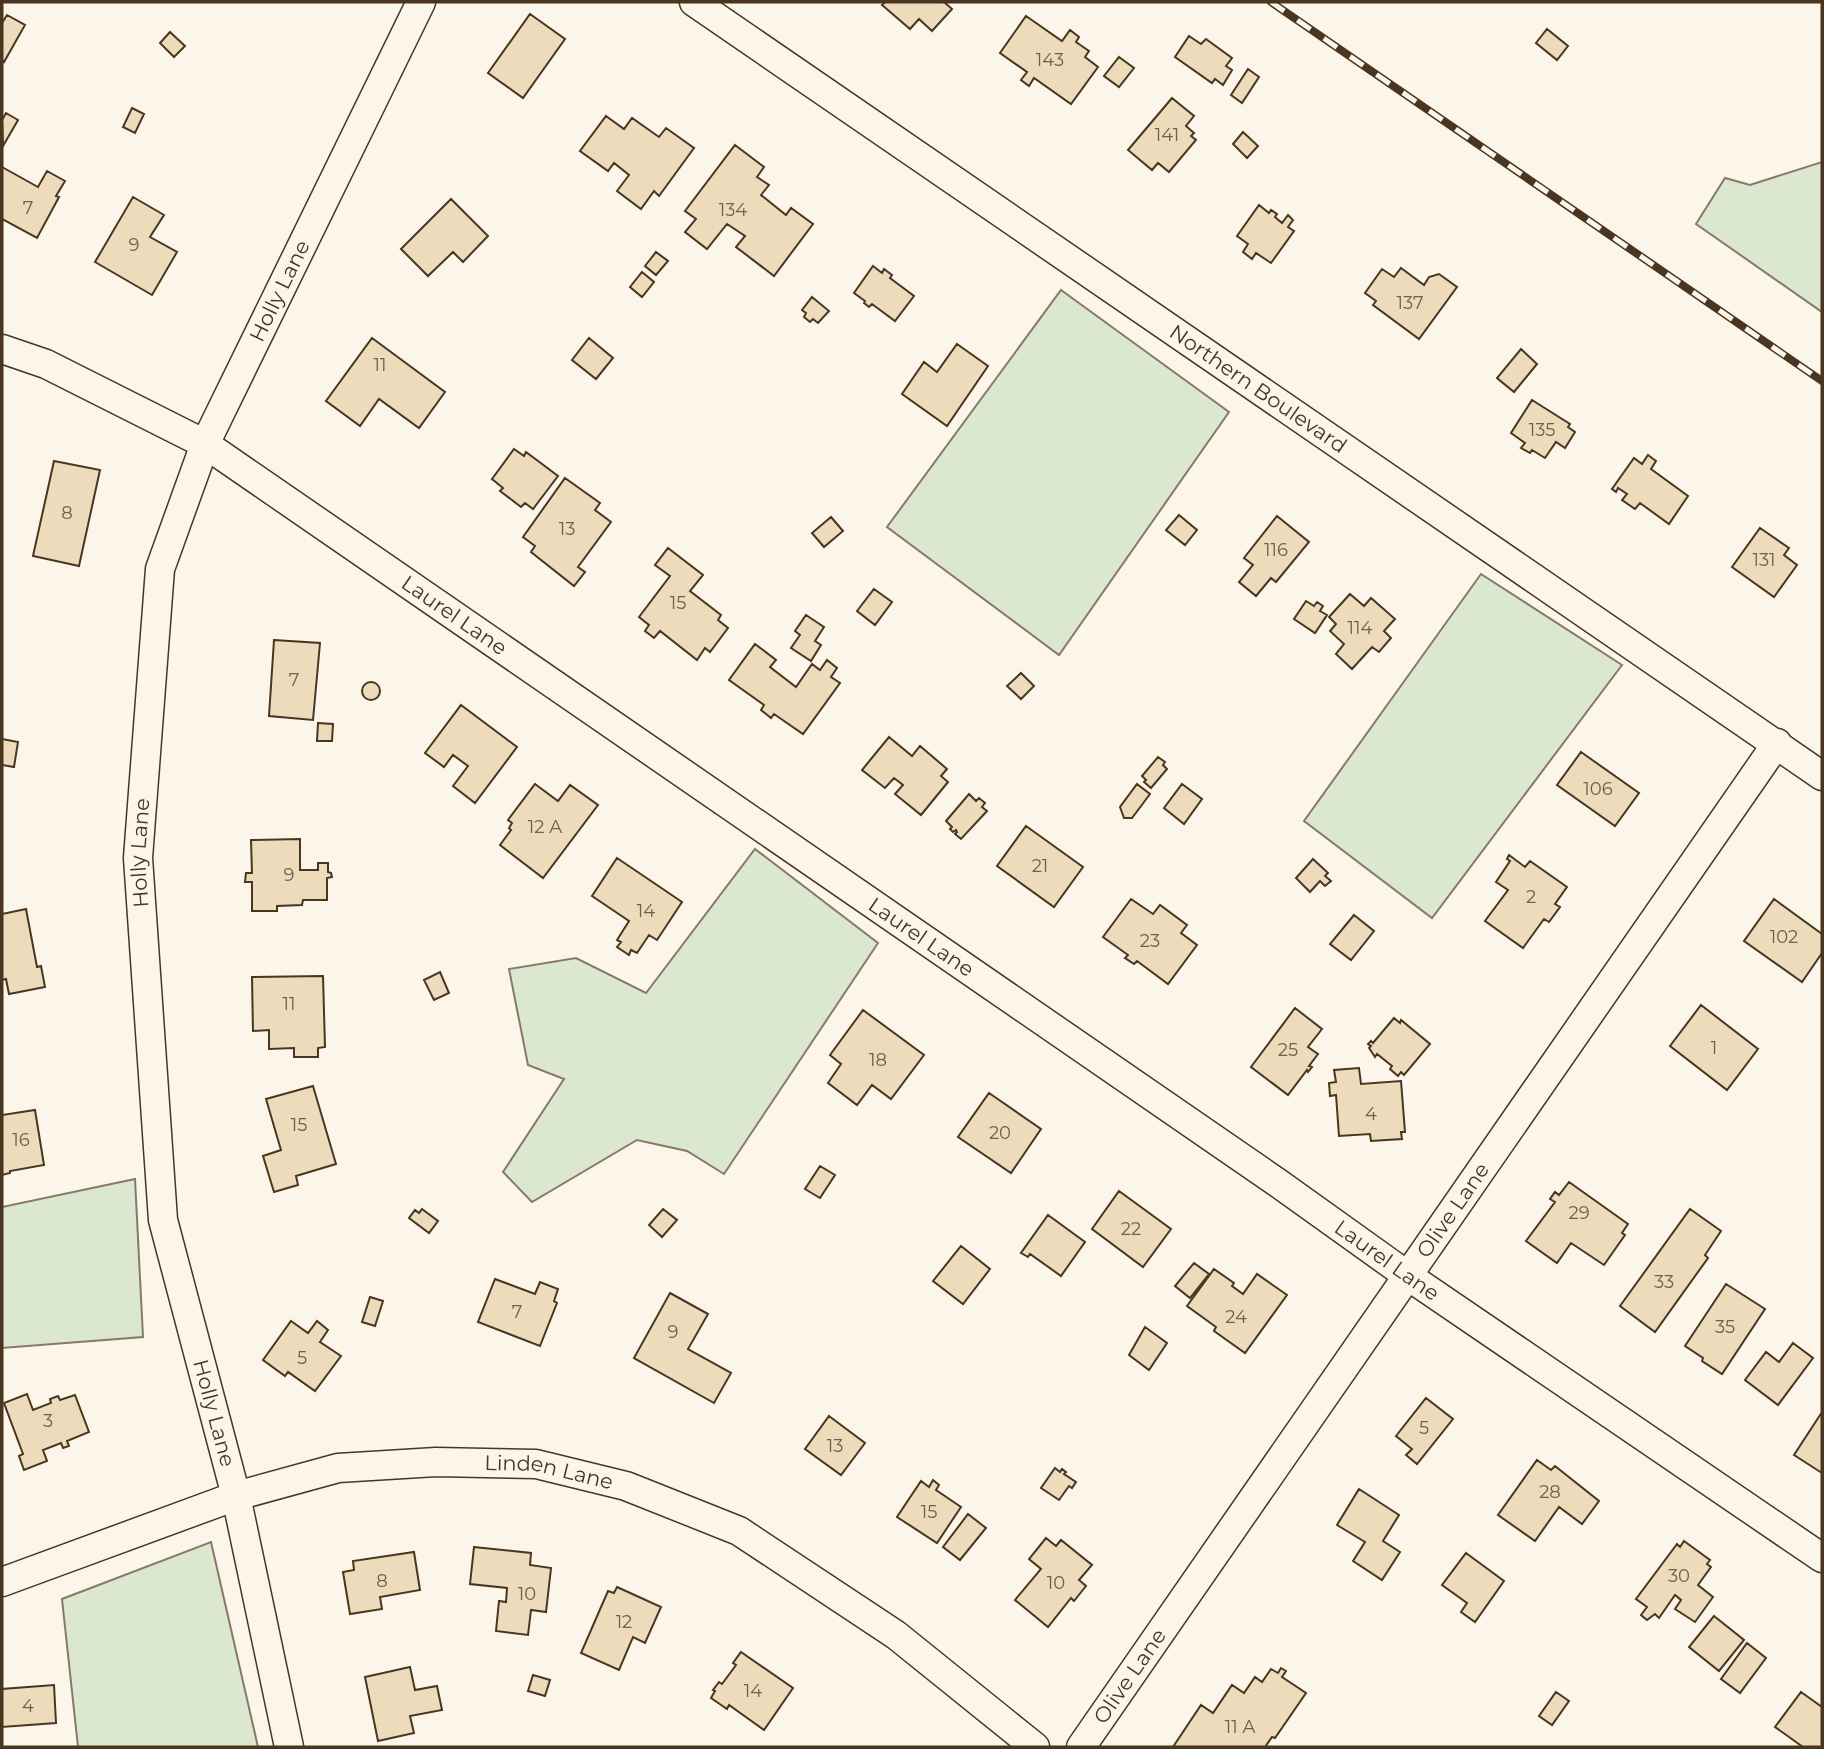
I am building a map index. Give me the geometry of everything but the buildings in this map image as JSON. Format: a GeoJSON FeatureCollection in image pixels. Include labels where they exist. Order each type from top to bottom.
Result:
{"type":"FeatureCollection","features":[{"type":"Feature","properties":{"kind":"street","name":"Holly Lane"},"geometry":{"type":"LineString","coordinates":[[289,1747],[236,1496],[163,1220],[138,858],[160,569],[205,443],[421,2]]}},
{"type":"Feature","properties":{"kind":"street","name":"Northern Boulevard"},"geometry":{"type":"LineString","coordinates":[[694,2],[1822,776]]}},
{"type":"Feature","properties":{"kind":"street","name":"Laurel Lane"},"geometry":{"type":"LineString","coordinates":[[2,349],[46,364],[205,443],[1256,1168],[1408,1276],[1822,1558]]}},
{"type":"Feature","properties":{"kind":"street","name":"Olive Lane"},"geometry":{"type":"LineString","coordinates":[[1081,1747],[1777,743]]}},
{"type":"Feature","properties":{"kind":"street","name":"Linden Lane"},"geometry":{"type":"LineString","coordinates":[[2,1582],[236,1496],[338,1468],[436,1462],[537,1464],[626,1486],[740,1531],[896,1635],[1035,1747]]}},
{"type":"Feature","properties":{"kind":"green space"},"geometry":{"type":"Polygon","coordinates":[[[1822,162],[1822,312],[1696,224],[1725,178],[1750,185],[1822,162]]]}},
{"type":"Feature","properties":{"kind":"green space"},"geometry":{"type":"Polygon","coordinates":[[[1061,290],[1229,412],[1059,655],[887,527],[1061,290]]]}},
{"type":"Feature","properties":{"kind":"green space"},"geometry":{"type":"Polygon","coordinates":[[[1481,574],[1622,665],[1432,918],[1304,821],[1481,574]]]}},
{"type":"Feature","properties":{"kind":"green space"},"geometry":{"type":"Polygon","coordinates":[[[755,849],[878,943],[724,1174],[687,1151],[637,1140],[532,1202],[503,1172],[564,1079],[528,1065],[509,969],[576,958],[646,993],[755,849]]]}},
{"type":"Feature","properties":{"kind":"green space"},"geometry":{"type":"Polygon","coordinates":[[[135,1179],[143,1337],[2,1348],[2,1207],[135,1179]]]}},
{"type":"Feature","properties":{"kind":"green space"},"geometry":{"type":"Polygon","coordinates":[[[211,1542],[258,1747],[78,1747],[62,1599],[211,1542]]]}},
{"type":"Feature","properties":{"kind":"railway"},"geometry":{"type":"LineString","coordinates":[[1271,2],[1822,381]]}}]}
